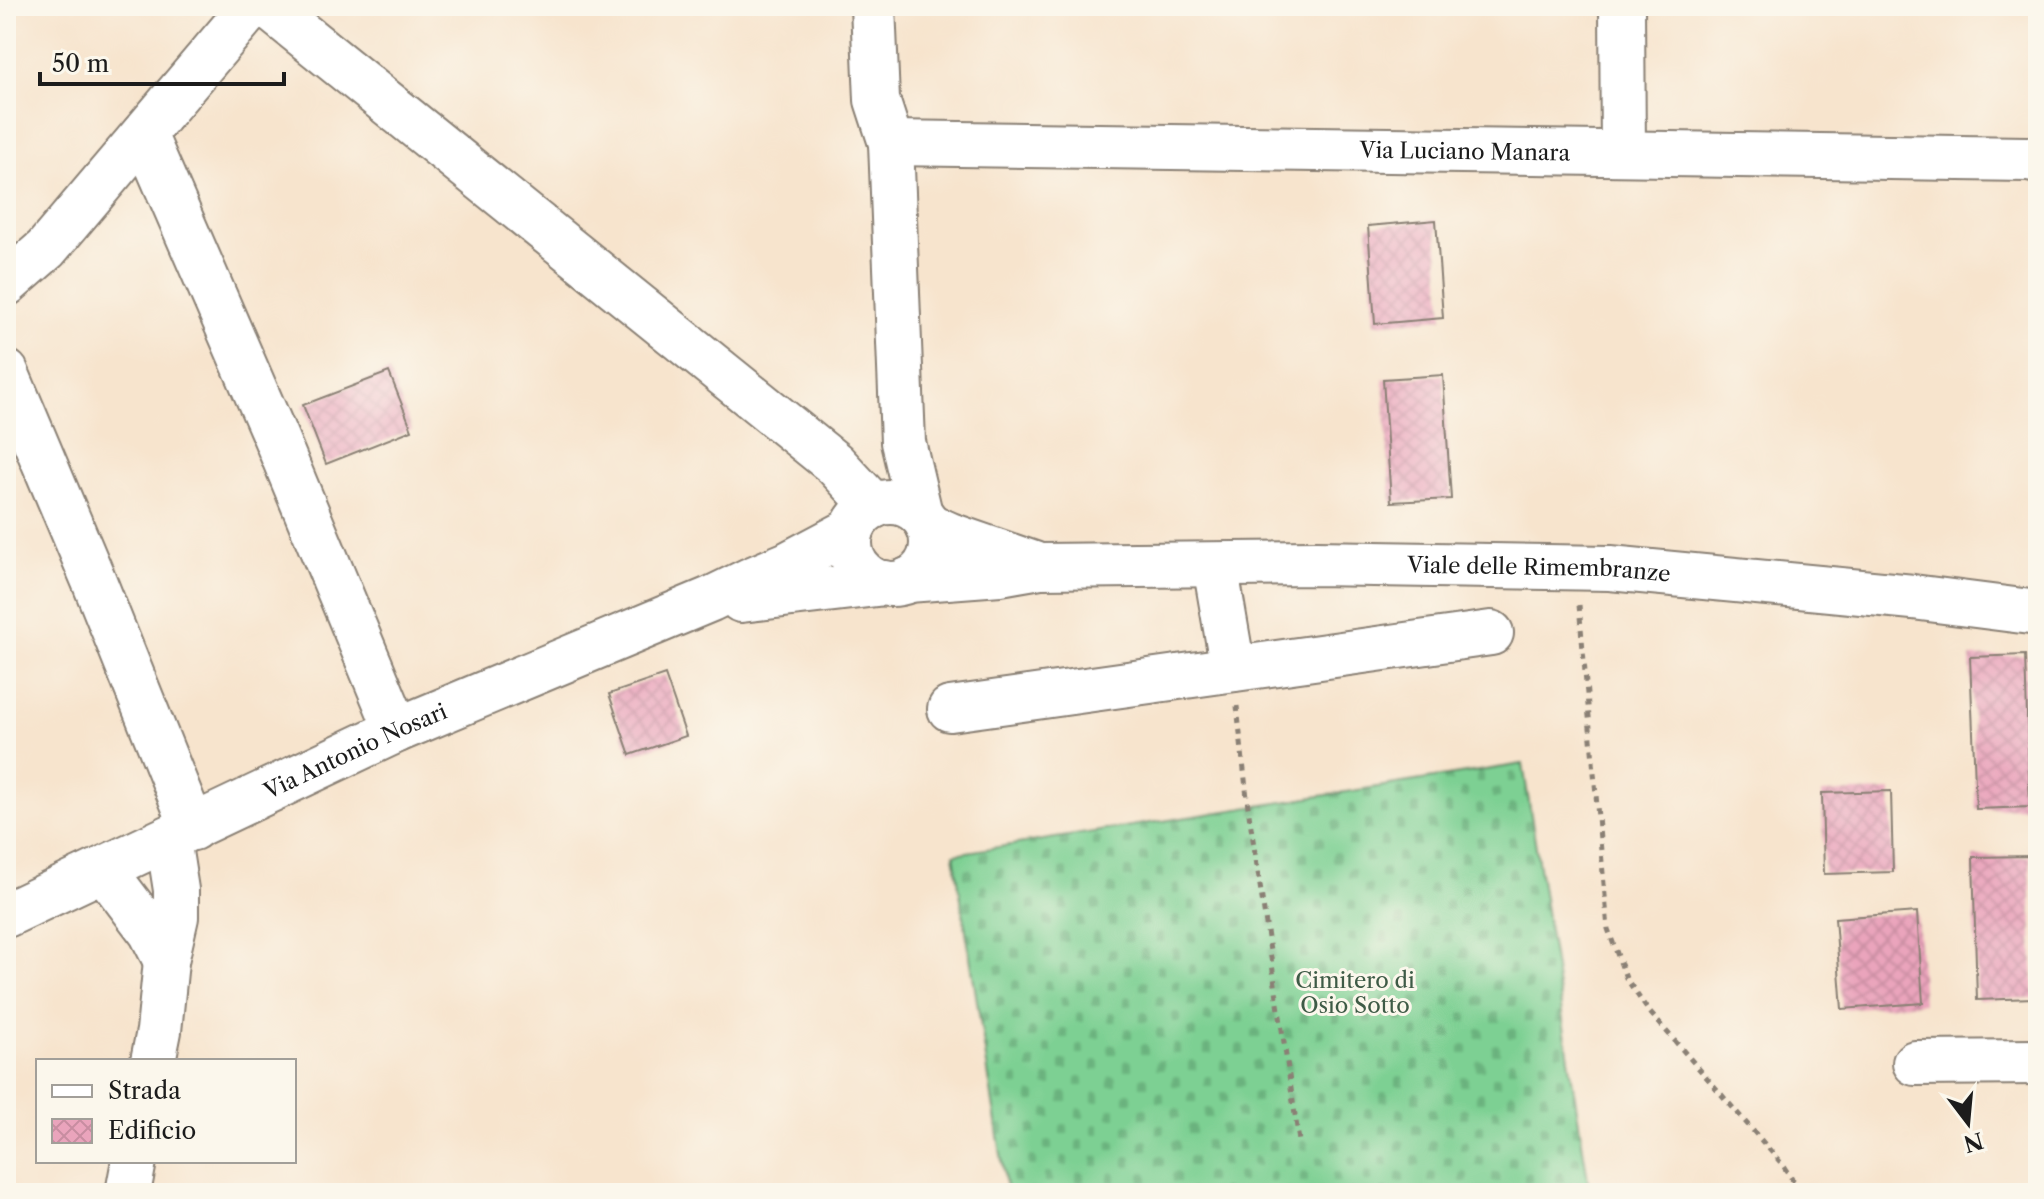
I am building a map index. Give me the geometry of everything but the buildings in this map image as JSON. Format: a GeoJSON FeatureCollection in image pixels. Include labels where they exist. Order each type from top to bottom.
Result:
{"type":"FeatureCollection","features":[{"type":"Feature","properties":{"kind":"street"},"geometry":{"type":"LineString","coordinates":[[6,284],[46,249],[252,6]]}},
{"type":"Feature","properties":{"kind":"street"},"geometry":{"type":"LineString","coordinates":[[267,6],[835,464],[891,515],[932,546],[930,557],[917,575],[896,582],[874,580],[864,574],[851,553],[850,542],[891,515],[903,442],[891,143],[877,100],[873,6]]}},
{"type":"Feature","properties":{"kind":"street"},"geometry":{"type":"LineString","coordinates":[[1622,6],[1623,153]]}},
{"type":"Feature","properties":{"kind":"street"},"geometry":{"type":"LineString","coordinates":[[144,134],[275,436],[397,730]]}},
{"type":"Feature","properties":{"kind":"street","name":"Via Luciano Manara"},"geometry":{"type":"LineString","coordinates":[[891,143],[2038,161]]}},
{"type":"Feature","properties":{"kind":"street"},"geometry":{"type":"LineString","coordinates":[[6,372],[94,581],[181,834],[176,917],[166,961],[153,1059]]}},
{"type":"Feature","properties":{"kind":"street","name":"Viale delle Rimembranze"},"geometry":{"type":"LineString","coordinates":[[891,515],[1040,566]]}},
{"type":"Feature","properties":{"kind":"street","name":"Via Antonio Nosari"},"geometry":{"type":"LineString","coordinates":[[6,915],[397,730],[711,599],[891,515]]}},
{"type":"Feature","properties":{"kind":"street","name":"Viale delle Rimembranze"},"geometry":{"type":"LineString","coordinates":[[896,582],[1000,573],[1040,566],[1316,563],[1610,568],[2038,613]]}},
{"type":"Feature","properties":{"kind":"street"},"geometry":{"type":"LineString","coordinates":[[1215,565],[1233,669]]}},
{"type":"Feature","properties":{"kind":"street","name":"Via Antonio Nosari"},"geometry":{"type":"LineString","coordinates":[[711,599],[748,600],[896,582]]}},
{"type":"Feature","properties":{"kind":"street"},"geometry":{"type":"LineString","coordinates":[[950,709],[1491,633]]}},
{"type":"Feature","properties":{"kind":"street"},"geometry":{"type":"LineString","coordinates":[[104,870],[151,932],[166,961]]}},
{"type":"Feature","properties":{"kind":"street"},"geometry":{"type":"LineString","coordinates":[[1915,1063],[2038,1062]]}},
{"type":"Feature","properties":{"kind":"street"},"geometry":{"type":"LineString","coordinates":[[128,1193],[134,1163]]}},
{"type":"Feature","properties":{"kind":"path"},"geometry":{"type":"LineString","coordinates":[[1576,568],[1608,929],[1626,978],[1647,1009],[1782,1164],[1801,1193]]}},
{"type":"Feature","properties":{"kind":"path"},"geometry":{"type":"LineString","coordinates":[[1233,669],[1248,807],[1299,1141]]}},
{"type":"Feature","properties":{"kind":"green space","name":"Cimitero di Osio Sotto"},"geometry":{"type":"Polygon","coordinates":[[[1523,764],[1590,1193],[1007,1193],[954,854],[1523,764]]]}}]}
